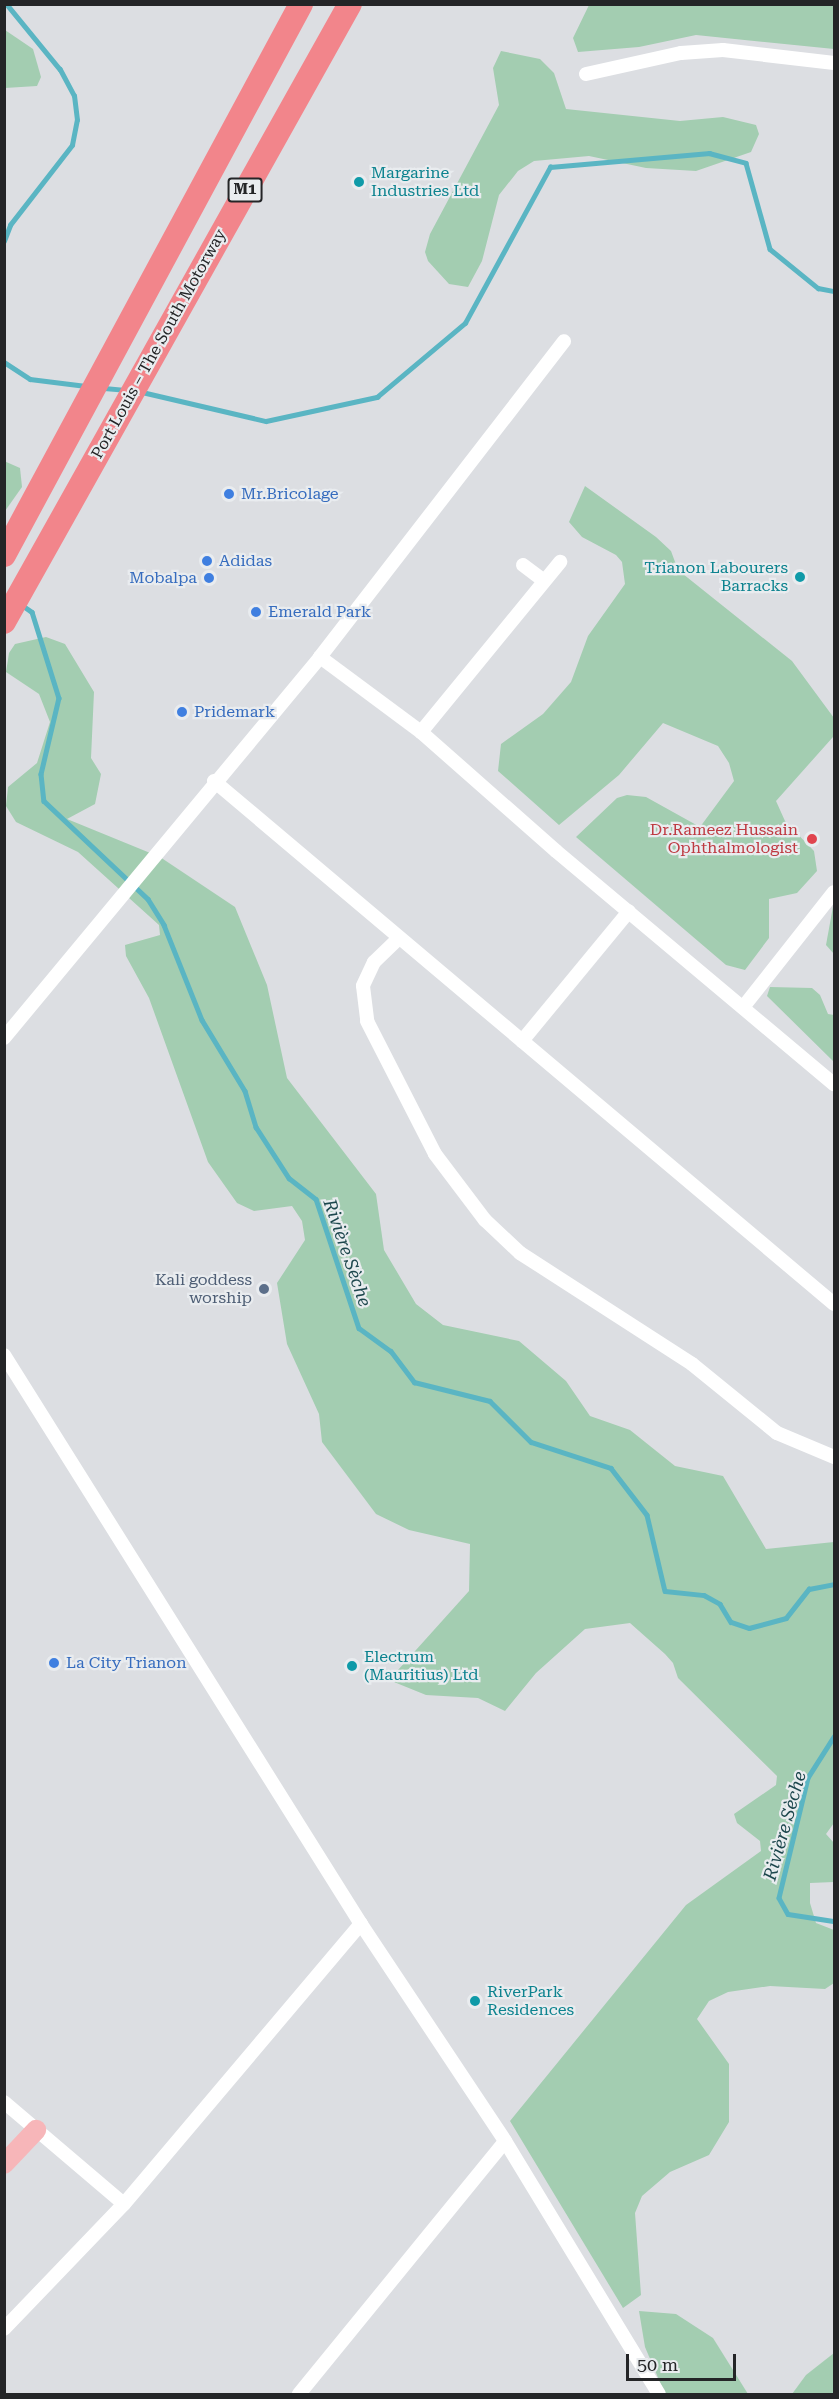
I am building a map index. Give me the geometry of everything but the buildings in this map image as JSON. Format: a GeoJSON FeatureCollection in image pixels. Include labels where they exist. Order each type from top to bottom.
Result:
{"type":"FeatureCollection","features":[{"type":"Feature","properties":{"kind":"highway","name":"Port Louis – The South Motorway"},"geometry":{"type":"LineString","coordinates":[[4,555],[301,4]]}},
{"type":"Feature","properties":{"kind":"highway","name":"Port Louis – The South Motorway"},"geometry":{"type":"LineString","coordinates":[[6,620],[139,375],[350,4]]}},
{"type":"Feature","properties":{"kind":"main road"},"geometry":{"type":"LineString","coordinates":[[4,2164],[36,2130]]}},
{"type":"Feature","properties":{"kind":"street"},"geometry":{"type":"LineString","coordinates":[[586,74],[681,53],[723,50],[834,63]]}},
{"type":"Feature","properties":{"kind":"street"},"geometry":{"type":"LineString","coordinates":[[4,1038],[214,781],[320,657],[564,341]]}},
{"type":"Feature","properties":{"kind":"street"},"geometry":{"type":"LineString","coordinates":[[421,732],[560,562]]}},
{"type":"Feature","properties":{"kind":"street"},"geometry":{"type":"LineString","coordinates":[[523,564],[544,581]]}},
{"type":"Feature","properties":{"kind":"street"},"geometry":{"type":"LineString","coordinates":[[320,657],[421,732],[834,1084]]}},
{"type":"Feature","properties":{"kind":"street"},"geometry":{"type":"LineString","coordinates":[[214,781],[834,1305]]}},
{"type":"Feature","properties":{"kind":"street"},"geometry":{"type":"LineString","coordinates":[[744,1006],[834,892]]}},
{"type":"Feature","properties":{"kind":"street"},"geometry":{"type":"LineString","coordinates":[[522,1041],[629,911]]}},
{"type":"Feature","properties":{"kind":"street"},"geometry":{"type":"LineString","coordinates":[[399,938],[374,962],[363,986],[367,1021],[435,1154],[485,1220],[520,1253],[692,1364],[777,1433],[834,1457]]}},
{"type":"Feature","properties":{"kind":"street"},"geometry":{"type":"LineString","coordinates":[[4,1355],[361,1924],[505,2141],[659,2394]]}},
{"type":"Feature","properties":{"kind":"street"},"geometry":{"type":"LineString","coordinates":[[4,2329],[124,2204],[361,1924]]}},
{"type":"Feature","properties":{"kind":"street"},"geometry":{"type":"LineString","coordinates":[[4,2102],[124,2204]]}},
{"type":"Feature","properties":{"kind":"street"},"geometry":{"type":"LineString","coordinates":[[299,2394],[505,2141]]}},
{"type":"Feature","properties":{"kind":"green space"},"geometry":{"type":"Polygon","coordinates":[[[589,5],[834,5],[834,49],[696,35],[639,47],[578,52],[573,38],[589,5]]]}},
{"type":"Feature","properties":{"kind":"green space"},"geometry":{"type":"Polygon","coordinates":[[[5,30],[33,49],[41,77],[37,86],[5,88],[5,30]]]}},
{"type":"Feature","properties":{"kind":"green space"},"geometry":{"type":"Polygon","coordinates":[[[501,51],[540,59],[554,73],[566,109],[680,121],[723,117],[756,125],[759,134],[751,152],[696,171],[646,168],[589,156],[534,161],[518,171],[499,195],[482,261],[468,287],[449,284],[428,261],[425,252],[430,234],[499,105],[493,68],[501,51]]]}},
{"type":"Feature","properties":{"kind":"green space"},"geometry":{"type":"Polygon","coordinates":[[[4,461],[20,468],[22,487],[5,511],[4,461]]]}},
{"type":"Feature","properties":{"kind":"green space"},"geometry":{"type":"Polygon","coordinates":[[[585,486],[656,537],[671,551],[678,570],[792,661],[834,718],[833,737],[776,801],[785,821],[814,851],[817,871],[797,893],[769,899],[769,938],[745,970],[726,965],[576,837],[617,798],[627,795],[646,797],[700,827],[734,781],[729,763],[718,746],[663,723],[619,775],[559,825],[498,771],[501,744],[543,714],[571,682],[588,636],[625,584],[622,562],[616,555],[582,537],[569,522],[585,486]]]}},
{"type":"Feature","properties":{"kind":"green space"},"geometry":{"type":"Polygon","coordinates":[[[46,637],[65,644],[94,692],[91,758],[101,774],[95,804],[67,819],[160,857],[235,907],[267,985],[287,1078],[376,1194],[384,1250],[416,1304],[443,1325],[519,1341],[566,1381],[590,1416],[630,1430],[675,1466],[723,1476],[766,1549],[834,1542],[834,1823],[826,1834],[834,1843],[834,1882],[810,1883],[810,1903],[816,1923],[834,1930],[834,1983],[825,1989],[770,1986],[728,1992],[709,2001],[697,2019],[729,2064],[729,2122],[709,2155],[670,2172],[642,2196],[635,2213],[641,2295],[623,2308],[510,2121],[686,1905],[761,1851],[760,1841],[737,1823],[734,1814],[776,1785],[777,1776],[678,1678],[673,1663],[665,1654],[630,1623],[585,1629],[536,1673],[505,1711],[478,1698],[426,1695],[389,1680],[469,1591],[470,1544],[409,1530],[376,1514],[322,1442],[319,1414],[287,1344],[277,1283],[305,1240],[302,1221],[292,1206],[254,1211],[237,1203],[208,1162],[149,998],[126,956],[125,945],[160,935],[159,925],[78,852],[16,822],[6,806],[8,787],[37,763],[50,722],[39,694],[6,672],[9,653],[15,644],[46,637]]]}},
{"type":"Feature","properties":{"kind":"green space"},"geometry":{"type":"Polygon","coordinates":[[[834,901],[834,954],[826,945],[834,901]]]}},
{"type":"Feature","properties":{"kind":"green space"},"geometry":{"type":"Polygon","coordinates":[[[770,987],[812,988],[820,995],[828,1014],[834,1015],[834,1062],[767,996],[770,987]]]}},
{"type":"Feature","properties":{"kind":"green space"},"geometry":{"type":"Polygon","coordinates":[[[639,2311],[676,2314],[713,2338],[748,2394],[665,2394],[645,2347],[639,2311]]]}},
{"type":"Feature","properties":{"kind":"green space"},"geometry":{"type":"Polygon","coordinates":[[[834,2353],[834,2394],[792,2394],[806,2375],[834,2353]]]}},
{"type":"Feature","properties":{"kind":"waterway"},"geometry":{"type":"LineString","coordinates":[[4,241],[10,225],[72,145],[77,120],[74,96],[60,70],[6,4]]}},
{"type":"Feature","properties":{"kind":"waterway"},"geometry":{"type":"LineString","coordinates":[[142,392],[266,421],[377,397],[465,323],[550,167],[709,153],[746,163],[770,249],[818,288],[834,291]]}},
{"type":"Feature","properties":{"kind":"waterway"},"geometry":{"type":"LineString","coordinates":[[4,362],[30,379],[86,386]]}},
{"type":"Feature","properties":{"kind":"waterway"},"geometry":{"type":"LineString","coordinates":[[104,388],[125,390]]}},
{"type":"Feature","properties":{"kind":"waterway","name":"Rivière Sèche"},"geometry":{"type":"LineString","coordinates":[[22,605],[32,612],[59,698],[41,774],[44,801],[148,899],[164,925],[202,1020],[245,1091],[256,1127],[289,1178],[316,1199],[359,1328],[391,1351],[414,1382],[490,1401],[531,1442],[611,1468],[647,1515],[665,1591],[704,1595],[720,1604],[731,1622],[749,1628],[786,1618],[809,1589],[834,1584]]}},
{"type":"Feature","properties":{"kind":"waterway","name":"Rivière Sèche"},"geometry":{"type":"LineString","coordinates":[[834,1737],[808,1778],[779,1898],[788,1914],[834,1921]]}},
{"type":"Feature","properties":{"kind":"place","name":"Margarine Industries Ltd"},"geometry":{"type":"Point","coordinates":[359,182]}},
{"type":"Feature","properties":{"kind":"place","name":"Mr.Bricolage"},"geometry":{"type":"Point","coordinates":[229,494]}},
{"type":"Feature","properties":{"kind":"place","name":"Adidas"},"geometry":{"type":"Point","coordinates":[207,561]}},
{"type":"Feature","properties":{"kind":"place","name":"Trianon Labourers Barracks"},"geometry":{"type":"Point","coordinates":[800,577]}},
{"type":"Feature","properties":{"kind":"place","name":"Mobalpa"},"geometry":{"type":"Point","coordinates":[209,578]}},
{"type":"Feature","properties":{"kind":"place","name":"Emerald Park"},"geometry":{"type":"Point","coordinates":[256,612]}},
{"type":"Feature","properties":{"kind":"place","name":"Pridemark"},"geometry":{"type":"Point","coordinates":[182,712]}},
{"type":"Feature","properties":{"kind":"place","name":"Dr.Rameez Hussain Ophthalmologist"},"geometry":{"type":"Point","coordinates":[812,839]}},
{"type":"Feature","properties":{"kind":"place","name":"Kali goddess worship"},"geometry":{"type":"Point","coordinates":[264,1289]}},
{"type":"Feature","properties":{"kind":"place","name":"La City Trianon"},"geometry":{"type":"Point","coordinates":[54,1663]}},
{"type":"Feature","properties":{"kind":"place","name":"Electrum (Mauritius) Ltd"},"geometry":{"type":"Point","coordinates":[352,1666]}},
{"type":"Feature","properties":{"kind":"place","name":"RiverPark Residences"},"geometry":{"type":"Point","coordinates":[475,2001]}}]}
